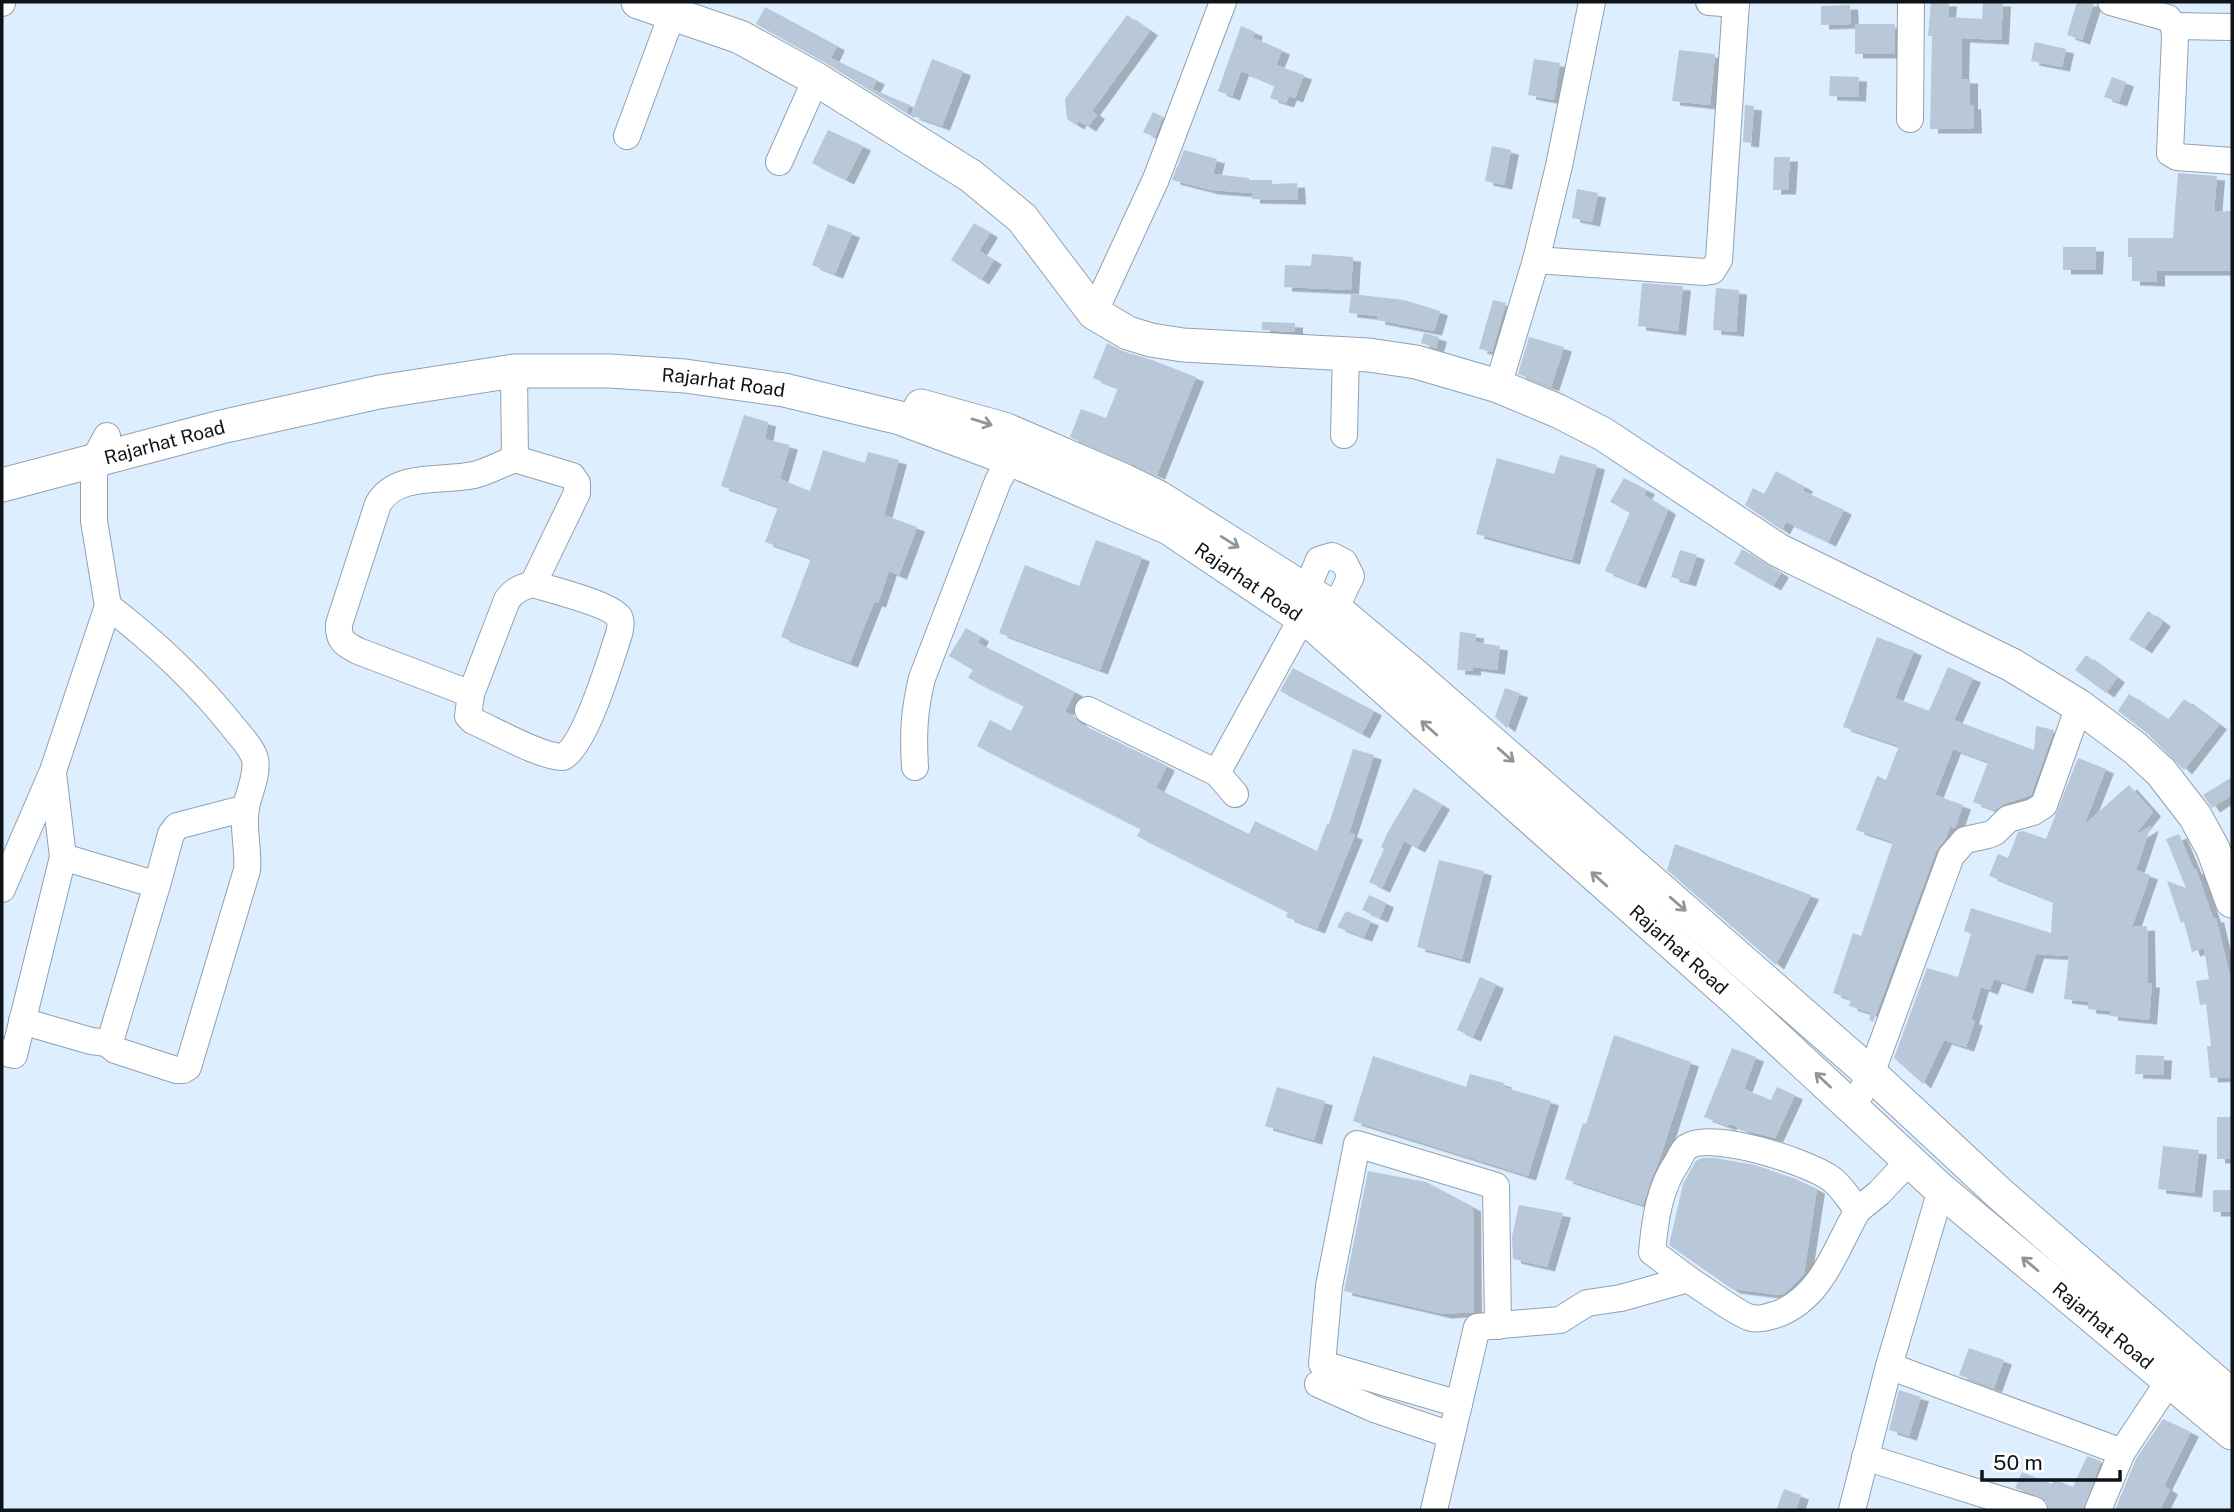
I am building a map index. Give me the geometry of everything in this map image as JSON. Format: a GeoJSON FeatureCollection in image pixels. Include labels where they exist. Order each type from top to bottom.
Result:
{"type":"FeatureCollection","features":[{"type":"Feature","properties":{"kind":"main road"},"geometry":{"type":"LineString","coordinates":[[638,2],[673,12],[705,12],[740,37],[816,79],[971,176],[1022,218],[1094,313],[1128,333],[1183,345],[1346,353],[1416,362],[1498,386],[1558,411],[1603,435],[1778,550],[2012,665],[2079,706],[2135,748],[2161,772],[2195,816],[2213,849],[2232,901]]}},
{"type":"Feature","properties":{"kind":"main road"},"geometry":{"type":"LineString","coordinates":[[2,463],[101,448],[336,381],[447,361],[499,356],[605,353],[695,358],[766,369],[966,417],[1004,429],[1158,498],[1311,611],[1414,674],[1871,1074],[2000,1194],[2177,1368],[2232,1396]]}},
{"type":"Feature","properties":{"kind":"main road","name":"Rajarhat Road"},"geometry":{"type":"LineString","coordinates":[[2,485],[101,448],[220,427],[366,395],[514,371],[610,370],[685,376],[784,390],[900,418],[1010,458],[1169,528],[1311,611],[1941,1190],[2177,1368],[2232,1433]]}},
{"type":"Feature","properties":{"kind":"street"},"geometry":{"type":"LineString","coordinates":[[1094,313],[1156,179],[1223,2]]}},
{"type":"Feature","properties":{"kind":"street"},"geometry":{"type":"LineString","coordinates":[[1498,386],[1536,260],[1559,166],[1592,2]]}},
{"type":"Feature","properties":{"kind":"street"},"geometry":{"type":"LineString","coordinates":[[1536,260],[1705,272],[1716,267],[1736,3],[1722,5],[1709,2]]}},
{"type":"Feature","properties":{"kind":"street"},"geometry":{"type":"LineString","coordinates":[[1909,119],[1911,2]]}},
{"type":"Feature","properties":{"kind":"street"},"geometry":{"type":"LineString","coordinates":[[2111,2],[2168,18],[2174,26],[2175,65],[2170,153],[2232,162]]}},
{"type":"Feature","properties":{"kind":"street"},"geometry":{"type":"LineString","coordinates":[[627,135],[673,12]]}},
{"type":"Feature","properties":{"kind":"street"},"geometry":{"type":"LineString","coordinates":[[2174,26],[2232,27]]}},
{"type":"Feature","properties":{"kind":"street"},"geometry":{"type":"LineString","coordinates":[[779,162],[816,79]]}},
{"type":"Feature","properties":{"kind":"street"},"geometry":{"type":"LineString","coordinates":[[1344,435],[1346,353]]}},
{"type":"Feature","properties":{"kind":"street"},"geometry":{"type":"LineString","coordinates":[[514,371],[515,459]]}},
{"type":"Feature","properties":{"kind":"street"},"geometry":{"type":"LineString","coordinates":[[2,889],[53,771],[108,606],[94,521],[101,448]]}},
{"type":"Feature","properties":{"kind":"street"},"geometry":{"type":"LineString","coordinates":[[915,767],[913,727],[922,678],[998,481],[1010,458]]}},
{"type":"Feature","properties":{"kind":"street"},"geometry":{"type":"LineString","coordinates":[[471,694],[358,651],[342,642],[338,634],[378,503],[384,493],[396,485],[475,475],[515,459],[572,476],[578,483],[573,506],[533,584]]}},
{"type":"Feature","properties":{"kind":"street"},"geometry":{"type":"LineString","coordinates":[[533,584],[594,603],[619,617],[619,634],[587,722],[574,748],[563,757],[556,757],[468,716],[471,694],[507,600],[519,588],[533,584]]}},
{"type":"Feature","properties":{"kind":"street"},"geometry":{"type":"LineString","coordinates":[[23,1021],[91,1041],[107,1043],[115,1050],[176,1070],[188,1067],[247,870],[248,852],[244,823],[255,774],[255,759],[249,747],[168,654],[108,606]]}},
{"type":"Feature","properties":{"kind":"street"},"geometry":{"type":"LineString","coordinates":[[1217,773],[1311,611]]}},
{"type":"Feature","properties":{"kind":"street"},"geometry":{"type":"LineString","coordinates":[[1853,1107],[1871,1074],[1951,856],[1965,840],[1995,832],[2008,819],[2033,812],[2044,805],[2079,706]]}},
{"type":"Feature","properties":{"kind":"street"},"geometry":{"type":"LineString","coordinates":[[1088,710],[1217,773],[1235,794]]}},
{"type":"Feature","properties":{"kind":"street"},"geometry":{"type":"LineString","coordinates":[[2,1052],[14,1055],[64,857],[53,771]]}},
{"type":"Feature","properties":{"kind":"street"},"geometry":{"type":"LineString","coordinates":[[107,1043],[112,1035],[171,834],[177,826],[246,808]]}},
{"type":"Feature","properties":{"kind":"street"},"geometry":{"type":"LineString","coordinates":[[64,857],[157,885]]}},
{"type":"Feature","properties":{"kind":"street"},"geometry":{"type":"LineString","coordinates":[[1858,1210],[1833,1179],[1811,1168],[1724,1142],[1707,1141],[1687,1147],[1674,1166],[1659,1200],[1652,1252],[1688,1279],[1751,1318],[1769,1317],[1786,1311],[1806,1298],[1819,1284],[1858,1210],[1879,1193],[1909,1161]]}},
{"type":"Feature","properties":{"kind":"street"},"geometry":{"type":"LineString","coordinates":[[1459,1404],[1322,1364],[1329,1286],[1357,1144],[1496,1186],[1498,1326]]}},
{"type":"Feature","properties":{"kind":"street"},"geometry":{"type":"LineString","coordinates":[[1852,1510],[1889,1366],[1941,1190]]}},
{"type":"Feature","properties":{"kind":"street"},"geometry":{"type":"LineString","coordinates":[[1434,1510],[1477,1327],[1560,1320],[1587,1303],[1621,1298],[1688,1279]]}},
{"type":"Feature","properties":{"kind":"street"},"geometry":{"type":"LineString","coordinates":[[1889,1366],[2122,1452]]}},
{"type":"Feature","properties":{"kind":"street"},"geometry":{"type":"LineString","coordinates":[[2098,1510],[2122,1452],[2177,1368]]}},
{"type":"Feature","properties":{"kind":"street"},"geometry":{"type":"LineString","coordinates":[[1318,1384],[1374,1409],[1451,1435]]}},
{"type":"Feature","properties":{"kind":"street"},"geometry":{"type":"LineString","coordinates":[[1865,1457],[2034,1510]]}},
{"type":"Feature","properties":{"kind":"building"},"geometry":{"type":"Polygon","coordinates":[[[1931,2],[1949,2],[1948,17],[1982,19],[1983,2],[2003,2],[2001,40],[1962,38],[1961,79],[1970,79],[1974,129],[1930,129],[1932,36],[1928,36],[1931,2]]]}},
{"type":"Feature","properties":{"kind":"building"},"geometry":{"type":"Polygon","coordinates":[[[2077,2],[2094,2],[2082,40],[2067,35],[2077,2]]]}},
{"type":"Feature","properties":{"kind":"building"},"geometry":{"type":"Polygon","coordinates":[[[1850,5],[1851,24],[1821,25],[1821,6],[1850,5]]]}},
{"type":"Feature","properties":{"kind":"building"},"geometry":{"type":"Polygon","coordinates":[[[765,7],[837,46],[831,58],[877,80],[872,89],[910,105],[906,113],[826,63],[756,24],[765,7]]]}},
{"type":"Feature","properties":{"kind":"building"},"geometry":{"type":"Polygon","coordinates":[[[1127,15],[1150,31],[1092,111],[1097,115],[1088,127],[1079,121],[1076,125],[1067,119],[1065,99],[1127,15]]]}},
{"type":"Feature","properties":{"kind":"building"},"geometry":{"type":"Polygon","coordinates":[[[1855,24],[1895,24],[1895,54],[1855,54],[1855,24]]]}},
{"type":"Feature","properties":{"kind":"building"},"geometry":{"type":"Polygon","coordinates":[[[1241,26],[1255,32],[1253,38],[1282,50],[1276,65],[1304,75],[1295,98],[1289,96],[1286,103],[1270,98],[1275,85],[1241,71],[1232,96],[1218,91],[1241,26]]]}},
{"type":"Feature","properties":{"kind":"building"},"geometry":{"type":"Polygon","coordinates":[[[2035,42],[2066,49],[2062,67],[2031,61],[2035,42]]]}},
{"type":"Feature","properties":{"kind":"building"},"geometry":{"type":"Polygon","coordinates":[[[1679,50],[1715,54],[1710,105],[1672,101],[1679,50]]]}},
{"type":"Feature","properties":{"kind":"building"},"geometry":{"type":"Polygon","coordinates":[[[932,59],[963,71],[942,126],[911,115],[932,59]]]}},
{"type":"Feature","properties":{"kind":"building"},"geometry":{"type":"Polygon","coordinates":[[[1534,59],[1560,63],[1554,100],[1528,95],[1534,59]]]}},
{"type":"Feature","properties":{"kind":"building"},"geometry":{"type":"Polygon","coordinates":[[[1830,76],[1859,77],[1858,97],[1829,96],[1830,76]]]}},
{"type":"Feature","properties":{"kind":"building"},"geometry":{"type":"Polygon","coordinates":[[[2112,77],[2126,82],[2119,102],[2104,97],[2112,77]]]}},
{"type":"Feature","properties":{"kind":"building"},"geometry":{"type":"Polygon","coordinates":[[[1745,105],[1754,106],[1751,143],[1743,142],[1745,105]]]}},
{"type":"Feature","properties":{"kind":"building"},"geometry":{"type":"Polygon","coordinates":[[[1153,112],[1163,117],[1155,137],[1143,132],[1153,112]]]}},
{"type":"Feature","properties":{"kind":"building"},"geometry":{"type":"Polygon","coordinates":[[[828,130],[863,146],[846,180],[812,163],[828,130]]]}},
{"type":"Feature","properties":{"kind":"building"},"geometry":{"type":"Polygon","coordinates":[[[1492,146],[1511,150],[1504,185],[1485,181],[1492,146]]]}},
{"type":"Feature","properties":{"kind":"building"},"geometry":{"type":"Polygon","coordinates":[[[1184,150],[1217,159],[1213,174],[1249,180],[1272,180],[1272,184],[1297,183],[1298,200],[1252,199],[1252,193],[1211,190],[1172,180],[1184,150]]]}},
{"type":"Feature","properties":{"kind":"building"},"geometry":{"type":"Polygon","coordinates":[[[1774,157],[1790,157],[1788,190],[1773,190],[1774,157]]]}},
{"type":"Feature","properties":{"kind":"building"},"geometry":{"type":"Polygon","coordinates":[[[2178,173],[2217,176],[2214,212],[2232,211],[2232,271],[2157,271],[2157,282],[2132,281],[2132,257],[2128,257],[2128,238],[2173,238],[2178,173]]]}},
{"type":"Feature","properties":{"kind":"building"},"geometry":{"type":"Polygon","coordinates":[[[1577,189],[1598,193],[1592,222],[1572,218],[1577,189]]]}},
{"type":"Feature","properties":{"kind":"building"},"geometry":{"type":"Polygon","coordinates":[[[974,223],[990,233],[979,251],[994,260],[981,280],[951,260],[974,223]]]}},
{"type":"Feature","properties":{"kind":"building"},"geometry":{"type":"Polygon","coordinates":[[[828,224],[852,233],[835,274],[812,265],[828,224]]]}},
{"type":"Feature","properties":{"kind":"building"},"geometry":{"type":"Polygon","coordinates":[[[2063,247],[2096,247],[2095,270],[2063,270],[2063,247]]]}},
{"type":"Feature","properties":{"kind":"building"},"geometry":{"type":"Polygon","coordinates":[[[1312,254],[1353,257],[1351,290],[1284,287],[1285,265],[1311,266],[1312,254]]]}},
{"type":"Feature","properties":{"kind":"building"},"geometry":{"type":"Polygon","coordinates":[[[1642,283],[1683,286],[1678,331],[1638,326],[1642,283]]]}},
{"type":"Feature","properties":{"kind":"building"},"geometry":{"type":"Polygon","coordinates":[[[1716,288],[1739,290],[1736,332],[1713,330],[1716,288]]]}},
{"type":"Feature","properties":{"kind":"building"},"geometry":{"type":"Polygon","coordinates":[[[1351,294],[1404,300],[1440,311],[1434,331],[1377,320],[1378,316],[1349,313],[1351,294]]]}},
{"type":"Feature","properties":{"kind":"building"},"geometry":{"type":"Polygon","coordinates":[[[1493,300],[1506,303],[1492,352],[1479,349],[1493,300]]]}},
{"type":"Feature","properties":{"kind":"building"},"geometry":{"type":"Polygon","coordinates":[[[1262,322],[1295,323],[1295,332],[1262,330],[1262,322]]]}},
{"type":"Feature","properties":{"kind":"building"},"geometry":{"type":"Polygon","coordinates":[[[1424,333],[1439,337],[1436,348],[1421,343],[1424,333]]]}},
{"type":"Feature","properties":{"kind":"building"},"geometry":{"type":"Polygon","coordinates":[[[1529,337],[1564,347],[1551,387],[1518,374],[1529,337]]]}},
{"type":"Feature","properties":{"kind":"building"},"geometry":{"type":"Polygon","coordinates":[[[1107,343],[1122,351],[1196,377],[1157,475],[1070,437],[1081,409],[1106,418],[1118,388],[1093,378],[1107,343]]]}},
{"type":"Feature","properties":{"kind":"building"},"geometry":{"type":"Polygon","coordinates":[[[744,415],[768,422],[765,439],[790,445],[780,479],[810,491],[823,450],[865,463],[868,452],[899,460],[884,515],[917,527],[899,575],[889,571],[878,603],[874,602],[850,663],[781,637],[811,558],[765,542],[778,507],[721,486],[744,415]]]}},
{"type":"Feature","properties":{"kind":"building"},"geometry":{"type":"Polygon","coordinates":[[[1560,455],[1597,465],[1572,560],[1476,534],[1497,458],[1554,474],[1560,455]]]}},
{"type":"Feature","properties":{"kind":"building"},"geometry":{"type":"Polygon","coordinates":[[[1776,471],[1805,487],[1803,491],[1844,510],[1828,542],[1786,522],[1782,530],[1745,505],[1753,488],[1764,494],[1776,471]]]}},
{"type":"Feature","properties":{"kind":"building"},"geometry":{"type":"Polygon","coordinates":[[[1624,478],[1647,490],[1644,495],[1668,510],[1638,584],[1605,571],[1630,512],[1610,502],[1624,478]]]}},
{"type":"Feature","properties":{"kind":"building"},"geometry":{"type":"Polygon","coordinates":[[[1096,540],[1142,557],[1100,670],[999,633],[1025,565],[1079,586],[1096,540]]]}},
{"type":"Feature","properties":{"kind":"building"},"geometry":{"type":"Polygon","coordinates":[[[1742,549],[1781,573],[1773,586],[1734,564],[1742,549]]]}},
{"type":"Feature","properties":{"kind":"building"},"geometry":{"type":"Polygon","coordinates":[[[1680,550],[1697,555],[1688,582],[1671,577],[1680,550]]]}},
{"type":"Feature","properties":{"kind":"building"},"geometry":{"type":"Polygon","coordinates":[[[2148,611],[2163,622],[2144,649],[2129,639],[2148,611]]]}},
{"type":"Feature","properties":{"kind":"building"},"geometry":{"type":"Polygon","coordinates":[[[966,628],[981,637],[978,643],[1075,692],[1065,712],[1074,716],[1081,724],[1167,766],[1156,788],[1249,834],[1255,821],[1317,851],[1329,824],[1353,749],[1374,755],[1349,833],[1355,835],[1317,929],[1286,917],[1288,912],[1137,836],[1141,829],[977,746],[990,720],[1011,731],[1024,706],[968,678],[973,670],[949,656],[966,628]]]}},
{"type":"Feature","properties":{"kind":"building"},"geometry":{"type":"Polygon","coordinates":[[[1460,632],[1476,634],[1475,642],[1500,646],[1497,670],[1473,667],[1473,671],[1457,670],[1460,632]]]}},
{"type":"Feature","properties":{"kind":"building"},"geometry":{"type":"Polygon","coordinates":[[[1877,637],[1914,651],[1895,698],[1929,711],[1948,667],[1973,678],[1954,720],[2034,750],[2036,726],[2054,730],[2031,795],[1995,810],[1973,802],[1988,762],[1953,749],[1935,795],[1963,805],[1955,828],[1950,826],[1946,838],[1936,851],[1873,1022],[1869,1020],[1871,1013],[1849,1006],[1851,999],[1833,993],[1853,933],[1861,936],[1893,842],[1856,830],[1877,776],[1886,780],[1899,746],[1843,727],[1877,637]]]}},
{"type":"Feature","properties":{"kind":"building"},"geometry":{"type":"Polygon","coordinates":[[[2086,655],[2117,678],[2106,693],[2075,670],[2086,655]]]}},
{"type":"Feature","properties":{"kind":"building"},"geometry":{"type":"Polygon","coordinates":[[[1293,668],[1374,711],[1362,734],[1280,691],[1293,668]]]}},
{"type":"Feature","properties":{"kind":"building"},"geometry":{"type":"Polygon","coordinates":[[[1505,688],[1520,693],[1507,728],[1495,717],[1505,688]]]}},
{"type":"Feature","properties":{"kind":"building"},"geometry":{"type":"Polygon","coordinates":[[[2129,694],[2168,720],[2184,699],[2219,725],[2184,770],[2148,734],[2118,711],[2129,694]]]}},
{"type":"Feature","properties":{"kind":"building"},"geometry":{"type":"Polygon","coordinates":[[[2078,758],[2106,769],[2084,825],[2129,785],[2153,812],[2134,836],[2151,826],[2136,870],[2150,875],[2132,927],[2147,926],[2148,983],[2152,983],[2149,1020],[2110,1016],[2110,1011],[2088,1009],[2089,1002],[2064,999],[2069,956],[2036,954],[2025,989],[1994,979],[1990,990],[1981,987],[1971,1020],[1975,1021],[1966,1047],[1944,1040],[1923,1084],[1894,1058],[1927,968],[1958,977],[1971,934],[1964,931],[1971,908],[2051,933],[2053,901],[1989,876],[1998,854],[2008,858],[2018,832],[2023,831],[2046,839],[2078,758]]]}},
{"type":"Feature","properties":{"kind":"building"},"geometry":{"type":"Polygon","coordinates":[[[2232,777],[2232,795],[2212,808],[2203,795],[2232,777]]]}},
{"type":"Feature","properties":{"kind":"building"},"geometry":{"type":"Polygon","coordinates":[[[1414,788],[1442,805],[1417,848],[1404,841],[1382,888],[1369,882],[1384,849],[1381,847],[1388,832],[1414,788]]]}},
{"type":"Feature","properties":{"kind":"building"},"geometry":{"type":"Polygon","coordinates":[[[2179,834],[2194,870],[2196,869],[2213,918],[2216,918],[2230,976],[2232,975],[2232,1077],[2210,1078],[2207,1046],[2211,1046],[2206,1004],[2200,1005],[2196,981],[2209,979],[2204,948],[2192,952],[2184,922],[2181,923],[2167,881],[2186,888],[2166,839],[2179,834]]]}},
{"type":"Feature","properties":{"kind":"building"},"geometry":{"type":"Polygon","coordinates":[[[1675,844],[1811,895],[1776,965],[1667,870],[1675,844]]]}},
{"type":"Feature","properties":{"kind":"building"},"geometry":{"type":"Polygon","coordinates":[[[1439,860],[1484,871],[1462,959],[1417,947],[1439,860]]]}},
{"type":"Feature","properties":{"kind":"building"},"geometry":{"type":"Polygon","coordinates":[[[1369,895],[1386,903],[1380,918],[1362,910],[1369,895]]]}},
{"type":"Feature","properties":{"kind":"building"},"geometry":{"type":"Polygon","coordinates":[[[1346,911],[1371,921],[1364,937],[1337,927],[1346,911]]]}},
{"type":"Feature","properties":{"kind":"building"},"geometry":{"type":"Polygon","coordinates":[[[1480,977],[1496,984],[1473,1037],[1457,1030],[1480,977]]]}},
{"type":"Feature","properties":{"kind":"building"},"geometry":{"type":"Polygon","coordinates":[[[1614,1035],[1691,1062],[1643,1205],[1565,1179],[1583,1123],[1586,1124],[1614,1035]]]}},
{"type":"Feature","properties":{"kind":"building"},"geometry":{"type":"Polygon","coordinates":[[[1732,1048],[1756,1057],[1744,1089],[1771,1100],[1777,1087],[1795,1095],[1775,1138],[1704,1117],[1732,1048]]]}},
{"type":"Feature","properties":{"kind":"building"},"geometry":{"type":"Polygon","coordinates":[[[2136,1055],[2164,1056],[2163,1075],[2135,1074],[2136,1055]]]}},
{"type":"Feature","properties":{"kind":"building"},"geometry":{"type":"Polygon","coordinates":[[[1373,1056],[1466,1087],[1470,1074],[1504,1083],[1503,1087],[1551,1101],[1528,1176],[1353,1121],[1373,1056]]]}},
{"type":"Feature","properties":{"kind":"building"},"geometry":{"type":"Polygon","coordinates":[[[1277,1087],[1325,1101],[1314,1140],[1265,1126],[1277,1087]]]}},
{"type":"Feature","properties":{"kind":"building"},"geometry":{"type":"Polygon","coordinates":[[[2217,1117],[2232,1117],[2232,1159],[2217,1159],[2217,1117]]]}},
{"type":"Feature","properties":{"kind":"building"},"geometry":{"type":"Polygon","coordinates":[[[2163,1146],[2199,1150],[2194,1193],[2158,1189],[2163,1146]]]}},
{"type":"Feature","properties":{"kind":"building"},"geometry":{"type":"Polygon","coordinates":[[[1702,1158],[1755,1165],[1817,1189],[1804,1274],[1785,1293],[1780,1295],[1732,1289],[1669,1245],[1683,1184],[1696,1161],[1702,1158]]]}},
{"type":"Feature","properties":{"kind":"building"},"geometry":{"type":"Polygon","coordinates":[[[1368,1171],[1426,1182],[1473,1207],[1474,1312],[1444,1314],[1344,1291],[1368,1171]]]}},
{"type":"Feature","properties":{"kind":"building"},"geometry":{"type":"Polygon","coordinates":[[[2213,1190],[2232,1190],[2232,1212],[2213,1212],[2213,1190]]]}},
{"type":"Feature","properties":{"kind":"building"},"geometry":{"type":"Polygon","coordinates":[[[1519,1205],[1563,1213],[1547,1267],[1513,1259],[1512,1236],[1519,1205]]]}},
{"type":"Feature","properties":{"kind":"building"},"geometry":{"type":"Polygon","coordinates":[[[1969,1348],[2004,1360],[1994,1388],[1959,1375],[1969,1348]]]}},
{"type":"Feature","properties":{"kind":"building"},"geometry":{"type":"Polygon","coordinates":[[[1899,1390],[1921,1397],[1909,1436],[1889,1430],[1899,1390]]]}},
{"type":"Feature","properties":{"kind":"building"},"geometry":{"type":"Polygon","coordinates":[[[2163,1419],[2191,1432],[2164,1486],[2170,1490],[2160,1510],[2115,1510],[2136,1459],[2163,1419]]]}},
{"type":"Feature","properties":{"kind":"building"},"geometry":{"type":"Polygon","coordinates":[[[2087,1456],[2101,1461],[2083,1510],[2049,1510],[2045,1499],[2015,1488],[2022,1472],[2052,1484],[2054,1479],[2073,1487],[2087,1456]]]}},
{"type":"Feature","properties":{"kind":"building"},"geometry":{"type":"Polygon","coordinates":[[[1784,1489],[1801,1495],[1796,1510],[1776,1510],[1784,1489]]]}}]}
